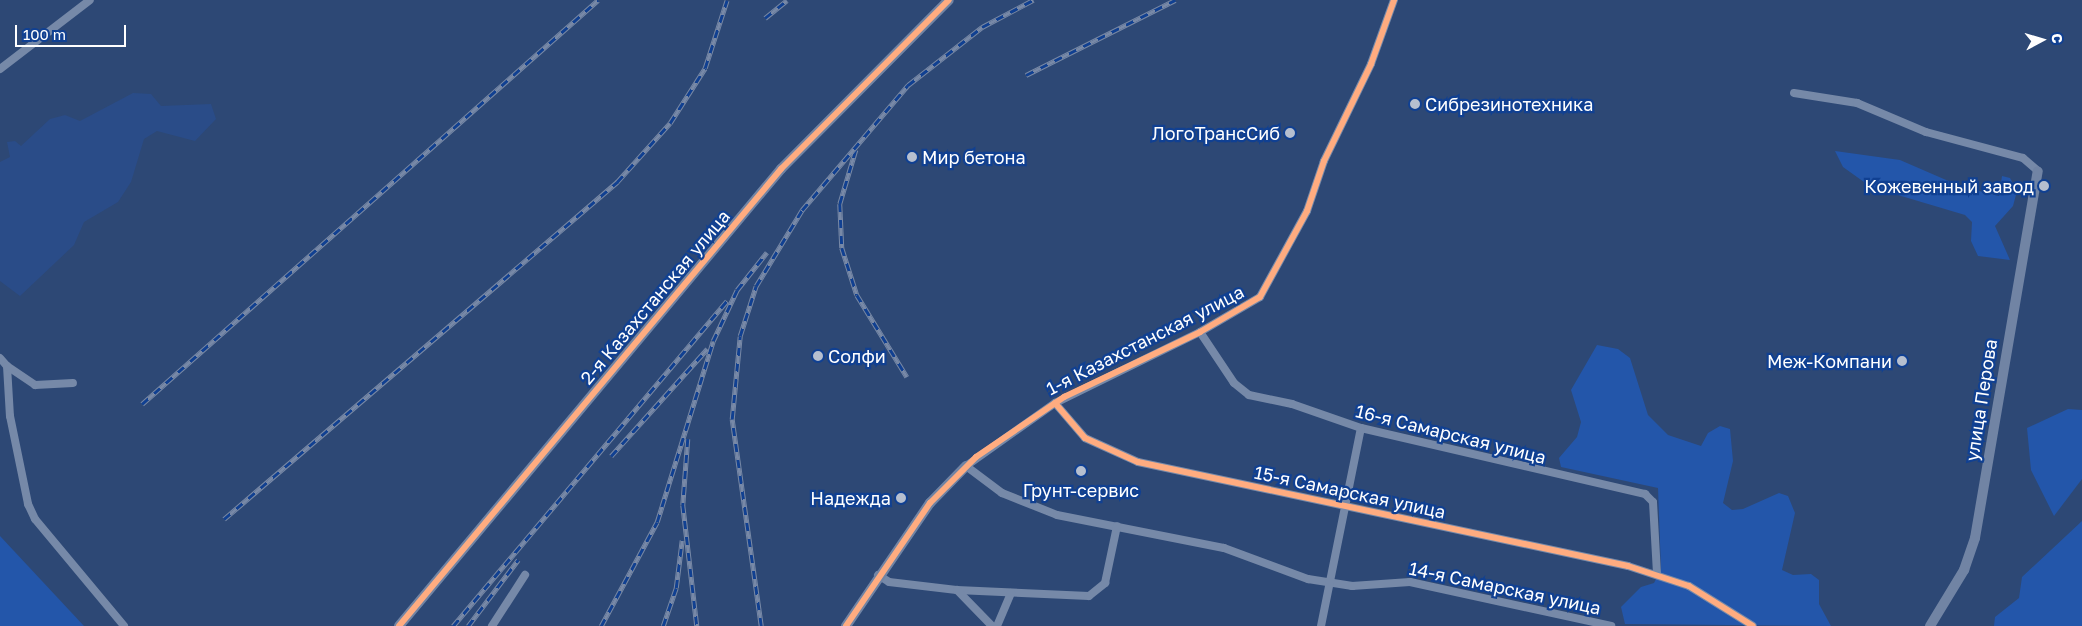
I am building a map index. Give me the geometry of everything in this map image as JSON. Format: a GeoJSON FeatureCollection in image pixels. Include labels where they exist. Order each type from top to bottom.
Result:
{"type":"FeatureCollection","features":[{"type":"Feature","properties":{"kind":"street"},"geometry":{"type":"LineString","coordinates":[[0,69],[90,0]]}},
{"type":"Feature","properties":{"kind":"street","name":"2-я Казахстанская улица"},"geometry":{"type":"LineString","coordinates":[[399,626],[781,169],[949,0]]}},
{"type":"Feature","properties":{"kind":"street","name":"1-я Казахстанская улица"},"geometry":{"type":"LineString","coordinates":[[846,626],[878,575],[930,503],[966,466],[1055,403],[1200,332],[1251,304],[1274,277],[1307,211],[1324,161],[1371,64],[1394,0]]}},
{"type":"Feature","properties":{"kind":"street"},"geometry":{"type":"LineString","coordinates":[[1794,92],[1857,103],[1926,132],[2023,158],[2038,170]]}},
{"type":"Feature","properties":{"kind":"street","name":"улица Перова"},"geometry":{"type":"LineString","coordinates":[[1930,626],[1964,570],[1975,538],[2038,170]]}},
{"type":"Feature","properties":{"kind":"street","name":"16-я Самарская улица"},"geometry":{"type":"LineString","coordinates":[[1200,332],[1242,391],[1361,428],[1645,494],[1653,502],[1657,574]]}},
{"type":"Feature","properties":{"kind":"street"},"geometry":{"type":"LineString","coordinates":[[0,358],[6,366],[35,385],[73,383]]}},
{"type":"Feature","properties":{"kind":"street"},"geometry":{"type":"LineString","coordinates":[[6,366],[10,416],[24,490],[35,519],[124,626]]}},
{"type":"Feature","properties":{"kind":"street","name":"15-я Самарская улица"},"geometry":{"type":"LineString","coordinates":[[1055,403],[1085,438],[1138,462],[1657,574],[1690,586],[1753,626]]}},
{"type":"Feature","properties":{"kind":"street"},"geometry":{"type":"LineString","coordinates":[[1321,626],[1361,428]]}},
{"type":"Feature","properties":{"kind":"street","name":"14-я Самарская улица"},"geometry":{"type":"LineString","coordinates":[[966,466],[1002,493],[1032,506],[1224,548],[1330,584],[1361,587],[1410,582],[1611,626]]}},
{"type":"Feature","properties":{"kind":"street"},"geometry":{"type":"LineString","coordinates":[[878,575],[889,582],[957,590],[1089,596],[1099,592],[1105,583],[1117,526]]}},
{"type":"Feature","properties":{"kind":"street"},"geometry":{"type":"LineString","coordinates":[[492,626],[525,575]]}},
{"type":"Feature","properties":{"kind":"street"},"geometry":{"type":"LineString","coordinates":[[957,590],[992,626]]}},
{"type":"Feature","properties":{"kind":"street"},"geometry":{"type":"LineString","coordinates":[[997,626],[1011,593]]}},
{"type":"Feature","properties":{"kind":"shaded area"},"geometry":{"type":"Polygon","coordinates":[[[133,93],[151,94],[161,106],[211,104],[216,119],[195,141],[157,131],[144,139],[131,182],[118,202],[84,222],[74,245],[20,296],[0,281],[0,162],[10,157],[7,142],[15,141],[21,146],[50,119],[65,115],[80,121],[133,93]]]}},
{"type":"Feature","properties":{"kind":"shaded area"},"geometry":{"type":"Polygon","coordinates":[[[1835,151],[1900,160],[1960,186],[1999,196],[2002,176],[2010,178],[2017,191],[2013,206],[1995,226],[2010,260],[1978,256],[1971,241],[1972,222],[1965,215],[1871,187],[1843,167],[1835,151]]]}},
{"type":"Feature","properties":{"kind":"shaded area"},"geometry":{"type":"Polygon","coordinates":[[[1597,345],[1618,349],[1630,358],[1648,415],[1668,435],[1701,446],[1708,433],[1720,426],[1730,429],[1733,461],[1723,503],[1732,510],[1743,509],[1779,493],[1788,496],[1795,513],[1782,570],[1793,575],[1811,574],[1819,580],[1819,604],[1831,626],[1625,624],[1621,607],[1641,587],[1654,583],[1661,569],[1658,488],[1561,467],[1559,458],[1577,437],[1581,422],[1571,390],[1597,345]]]}},
{"type":"Feature","properties":{"kind":"shaded area"},"geometry":{"type":"Polygon","coordinates":[[[2068,409],[2082,410],[2082,479],[2054,516],[2031,470],[2027,428],[2068,409]]]}},
{"type":"Feature","properties":{"kind":"shaded area"},"geometry":{"type":"Polygon","coordinates":[[[2082,521],[2082,626],[1994,626],[1995,617],[2019,598],[2022,577],[2082,521]]]}},
{"type":"Feature","properties":{"kind":"shaded area"},"geometry":{"type":"Polygon","coordinates":[[[0,536],[84,626],[0,626],[0,536]]]}},
{"type":"Feature","properties":{"kind":"railway"},"geometry":{"type":"LineString","coordinates":[[142,404],[598,0]]}},
{"type":"Feature","properties":{"kind":"railway"},"geometry":{"type":"LineString","coordinates":[[224,519],[617,182],[670,123],[705,68],[727,0]]}},
{"type":"Feature","properties":{"kind":"railway"},"geometry":{"type":"LineString","coordinates":[[765,18],[787,0]]}},
{"type":"Feature","properties":{"kind":"railway"},"geometry":{"type":"LineString","coordinates":[[761,626],[732,419],[740,336],[756,286],[802,210],[908,85],[982,27],[1033,0]]}},
{"type":"Feature","properties":{"kind":"railway"},"geometry":{"type":"LineString","coordinates":[[1026,75],[1175,0]]}},
{"type":"Feature","properties":{"kind":"railway"},"geometry":{"type":"LineString","coordinates":[[856,150],[840,204],[842,248],[857,295],[907,377]]}},
{"type":"Feature","properties":{"kind":"railway"},"geometry":{"type":"LineString","coordinates":[[601,626],[657,522],[713,341],[737,290],[767,252]]}},
{"type":"Feature","properties":{"kind":"railway"},"geometry":{"type":"LineString","coordinates":[[453,626],[727,301]]}},
{"type":"Feature","properties":{"kind":"railway"},"geometry":{"type":"LineString","coordinates":[[611,456],[707,349]]}},
{"type":"Feature","properties":{"kind":"railway"},"geometry":{"type":"LineString","coordinates":[[688,439],[683,505],[697,626]]}},
{"type":"Feature","properties":{"kind":"railway"},"geometry":{"type":"LineString","coordinates":[[663,626],[676,588],[682,540]]}},
{"type":"Feature","properties":{"kind":"railway"},"geometry":{"type":"LineString","coordinates":[[468,626],[518,560]]}},
{"type":"Feature","properties":{"kind":"cycle path"},"geometry":{"type":"LineString","coordinates":[[399,626],[781,169],[949,0]]}},
{"type":"Feature","properties":{"kind":"cycle path"},"geometry":{"type":"LineString","coordinates":[[846,626],[930,503],[976,457],[1064,397],[1200,332],[1260,297],[1307,211],[1324,161],[1371,64],[1394,0]]}},
{"type":"Feature","properties":{"kind":"cycle path"},"geometry":{"type":"LineString","coordinates":[[1055,403],[1085,438],[1138,462],[1628,566],[1689,586],[1753,626]]}},
{"type":"Feature","properties":{"kind":"place","name":"Сибрезинотехника"},"geometry":{"type":"Point","coordinates":[1415,104]}},
{"type":"Feature","properties":{"kind":"place","name":"ЛогоТрансСиб"},"geometry":{"type":"Point","coordinates":[1290,133]}},
{"type":"Feature","properties":{"kind":"place","name":"Мир бетона"},"geometry":{"type":"Point","coordinates":[912,157]}},
{"type":"Feature","properties":{"kind":"place","name":"Кожевенный завод"},"geometry":{"type":"Point","coordinates":[2044,186]}},
{"type":"Feature","properties":{"kind":"place","name":"Солфи"},"geometry":{"type":"Point","coordinates":[818,356]}},
{"type":"Feature","properties":{"kind":"place","name":"Меж-Компани"},"geometry":{"type":"Point","coordinates":[1902,361]}},
{"type":"Feature","properties":{"kind":"place","name":"Грунт-сервис"},"geometry":{"type":"Point","coordinates":[1081,471]}},
{"type":"Feature","properties":{"kind":"place","name":"Надежда"},"geometry":{"type":"Point","coordinates":[901,498]}}]}
